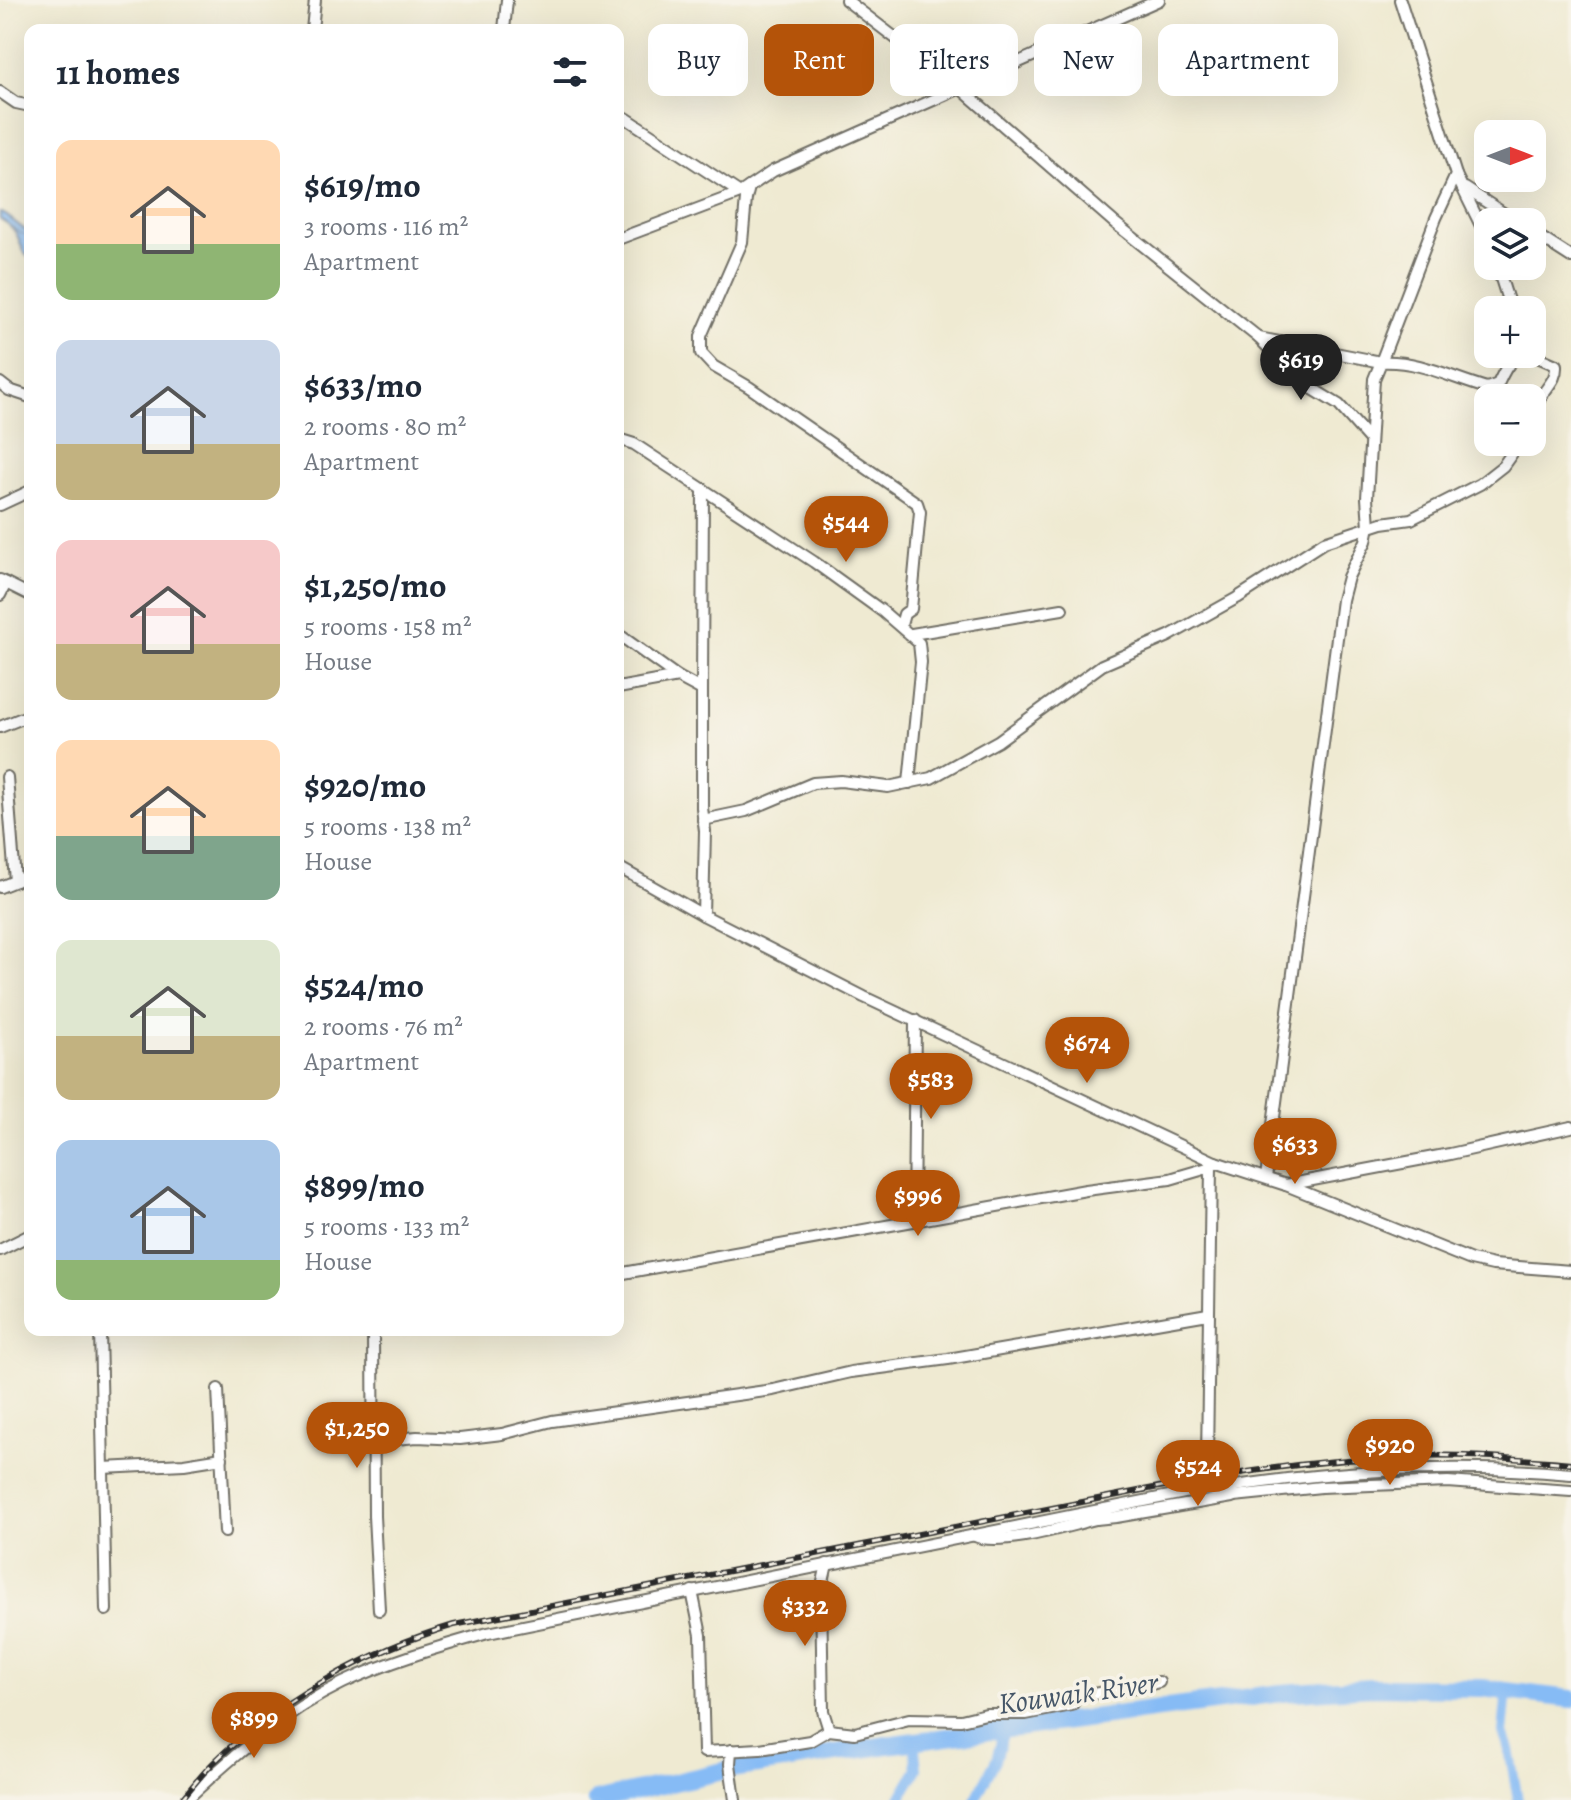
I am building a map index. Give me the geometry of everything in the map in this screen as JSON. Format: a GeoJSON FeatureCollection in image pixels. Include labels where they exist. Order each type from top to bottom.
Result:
{"type":"FeatureCollection","features":[{"type":"Feature","properties":{"kind":"street"},"geometry":{"type":"LineString","coordinates":[[313,24],[315,0]]}},
{"type":"Feature","properties":{"kind":"street"},"geometry":{"type":"LineString","coordinates":[[505,24],[507,0]]}},
{"type":"Feature","properties":{"kind":"street"},"geometry":{"type":"LineString","coordinates":[[846,0],[890,34]]}},
{"type":"Feature","properties":{"kind":"street"},"geometry":{"type":"LineString","coordinates":[[1018,61],[1159,0]]}},
{"type":"Feature","properties":{"kind":"street"},"geometry":{"type":"LineString","coordinates":[[1400,0],[1456,175],[1474,211]]}},
{"type":"Feature","properties":{"kind":"street"},"geometry":{"type":"LineString","coordinates":[[0,92],[24,105]]}},
{"type":"Feature","properties":{"kind":"street"},"geometry":{"type":"LineString","coordinates":[[624,237],[745,190],[773,171],[939,96]]}},
{"type":"Feature","properties":{"kind":"street"},"geometry":{"type":"LineString","coordinates":[[969,96],[1116,224],[1259,338],[1303,383],[1339,405],[1370,440]]}},
{"type":"Feature","properties":{"kind":"street"},"geometry":{"type":"LineString","coordinates":[[624,118],[745,190]]}},
{"type":"Feature","properties":{"kind":"street"},"geometry":{"type":"LineString","coordinates":[[1266,1178],[1342,600],[1369,526],[1367,498],[1374,379],[1436,218],[1456,175]]}},
{"type":"Feature","properties":{"kind":"street"},"geometry":{"type":"LineString","coordinates":[[1462,187],[1495,208]]}},
{"type":"Feature","properties":{"kind":"street"},"geometry":{"type":"LineString","coordinates":[[745,190],[742,242],[701,336],[701,353],[713,366],[749,387],[917,503],[920,512],[911,609],[904,614],[901,625]]}},
{"type":"Feature","properties":{"kind":"street"},"geometry":{"type":"LineString","coordinates":[[1546,241],[1571,257]]}},
{"type":"Feature","properties":{"kind":"street"},"geometry":{"type":"LineString","coordinates":[[1259,338],[1381,362],[1412,362],[1475,384]]}},
{"type":"Feature","properties":{"kind":"street"},"geometry":{"type":"LineString","coordinates":[[1498,384],[1504,368],[1522,355],[1542,358],[1556,365],[1557,371],[1546,390]]}},
{"type":"Feature","properties":{"kind":"street"},"geometry":{"type":"LineString","coordinates":[[0,383],[24,395]]}},
{"type":"Feature","properties":{"kind":"street"},"geometry":{"type":"LineString","coordinates":[[624,441],[634,444],[814,562],[912,634],[919,643],[921,662],[909,783]]}},
{"type":"Feature","properties":{"kind":"street"},"geometry":{"type":"LineString","coordinates":[[703,820],[746,811],[813,783],[841,781],[888,787],[931,778],[998,741],[1102,665],[1169,636],[1303,558],[1324,542],[1369,526],[1411,519],[1480,484],[1503,466],[1510,456]]}},
{"type":"Feature","properties":{"kind":"street"},"geometry":{"type":"LineString","coordinates":[[703,489],[703,915]]}},
{"type":"Feature","properties":{"kind":"street"},"geometry":{"type":"LineString","coordinates":[[0,505],[24,494]]}},
{"type":"Feature","properties":{"kind":"street"},"geometry":{"type":"LineString","coordinates":[[0,595],[3,582],[24,592]]}},
{"type":"Feature","properties":{"kind":"street"},"geometry":{"type":"LineString","coordinates":[[912,634],[1062,609]]}},
{"type":"Feature","properties":{"kind":"street"},"geometry":{"type":"LineString","coordinates":[[624,638],[678,677],[702,690]]}},
{"type":"Feature","properties":{"kind":"street"},"geometry":{"type":"LineString","coordinates":[[624,687],[678,677]]}},
{"type":"Feature","properties":{"kind":"street"},"geometry":{"type":"LineString","coordinates":[[0,727],[24,717]]}},
{"type":"Feature","properties":{"kind":"street"},"geometry":{"type":"LineString","coordinates":[[7,777],[15,881]]}},
{"type":"Feature","properties":{"kind":"street"},"geometry":{"type":"LineString","coordinates":[[624,870],[703,915],[1213,1165],[1286,1185],[1471,1260],[1493,1265],[1571,1271]]}},
{"type":"Feature","properties":{"kind":"street"},"geometry":{"type":"LineString","coordinates":[[0,887],[24,877]]}},
{"type":"Feature","properties":{"kind":"street"},"geometry":{"type":"LineString","coordinates":[[913,1221],[915,1020]]}},
{"type":"Feature","properties":{"kind":"street"},"geometry":{"type":"LineString","coordinates":[[1286,1185],[1571,1127]]}},
{"type":"Feature","properties":{"kind":"street"},"geometry":{"type":"LineString","coordinates":[[624,1273],[1086,1190],[1170,1179],[1213,1165]]}},
{"type":"Feature","properties":{"kind":"street"},"geometry":{"type":"LineString","coordinates":[[1194,1491],[1207,1460],[1213,1165]]}},
{"type":"Feature","properties":{"kind":"street"},"geometry":{"type":"LineString","coordinates":[[1320,1177],[1312,1187],[1320,1200]]}},
{"type":"Feature","properties":{"kind":"street"},"geometry":{"type":"LineString","coordinates":[[0,1250],[24,1238]]}},
{"type":"Feature","properties":{"kind":"street"},"geometry":{"type":"LineString","coordinates":[[374,1441],[417,1437],[460,1439],[502,1434],[552,1421],[773,1390],[851,1372],[948,1359],[1208,1314]]}},
{"type":"Feature","properties":{"kind":"street"},"geometry":{"type":"LineString","coordinates":[[100,1336],[106,1610]]}},
{"type":"Feature","properties":{"kind":"street"},"geometry":{"type":"LineString","coordinates":[[373,1336],[379,1610]]}},
{"type":"Feature","properties":{"kind":"street"},"geometry":{"type":"LineString","coordinates":[[218,1389],[225,1532]]}},
{"type":"Feature","properties":{"kind":"street"},"geometry":{"type":"LineString","coordinates":[[103,1468],[184,1464],[222,1458]]}},
{"type":"Feature","properties":{"kind":"street"},"geometry":{"type":"LineString","coordinates":[[186,1800],[241,1749],[306,1703],[344,1682],[414,1655],[488,1633],[1194,1491],[1287,1478],[1409,1468],[1571,1474]]}},
{"type":"Feature","properties":{"kind":"street"},"geometry":{"type":"LineString","coordinates":[[972,1535],[981,1540],[993,1540],[1234,1496],[1380,1483],[1448,1482],[1571,1491]]}},
{"type":"Feature","properties":{"kind":"street"},"geometry":{"type":"LineString","coordinates":[[1210,1490],[1234,1496]]}},
{"type":"Feature","properties":{"kind":"street"},"geometry":{"type":"LineString","coordinates":[[1081,1513],[1096,1519]]}},
{"type":"Feature","properties":{"kind":"street"},"geometry":{"type":"LineString","coordinates":[[827,1564],[821,1591],[823,1711],[829,1730]]}},
{"type":"Feature","properties":{"kind":"street"},"geometry":{"type":"LineString","coordinates":[[692,1591],[701,1635],[704,1752],[810,1741],[829,1730],[845,1734],[909,1719],[961,1720],[986,1714],[1026,1714],[1072,1705],[1076,1698],[1099,1692],[1137,1689],[1159,1682]]}},
{"type":"Feature","properties":{"kind":"street"},"geometry":{"type":"LineString","coordinates":[[731,1750],[735,1800]]}},
{"type":"Feature","properties":{"kind":"water"},"geometry":{"type":"Polygon","coordinates":[[[0,212],[24,228],[24,251],[13,229],[0,219],[0,212]]]}},
{"type":"Feature","properties":{"kind":"waterway","name":"Kouwaik River"},"geometry":{"type":"LineString","coordinates":[[596,1800],[732,1769],[894,1744],[1281,1693],[1371,1687],[1482,1688],[1571,1699]]}},
{"type":"Feature","properties":{"kind":"waterway"},"geometry":{"type":"LineString","coordinates":[[1502,1690],[1506,1701],[1503,1733],[1518,1800]]}},
{"type":"Feature","properties":{"kind":"waterway"},"geometry":{"type":"LineString","coordinates":[[975,1800],[996,1760],[1004,1730]]}},
{"type":"Feature","properties":{"kind":"waterway"},"geometry":{"type":"LineString","coordinates":[[899,1800],[917,1769],[914,1742]]}},
{"type":"Feature","properties":{"kind":"railway"},"geometry":{"type":"LineString","coordinates":[[181,1800],[209,1767],[238,1740],[295,1699],[389,1648],[454,1625],[1174,1484],[1256,1471],[1415,1456],[1571,1463]]}}]}
